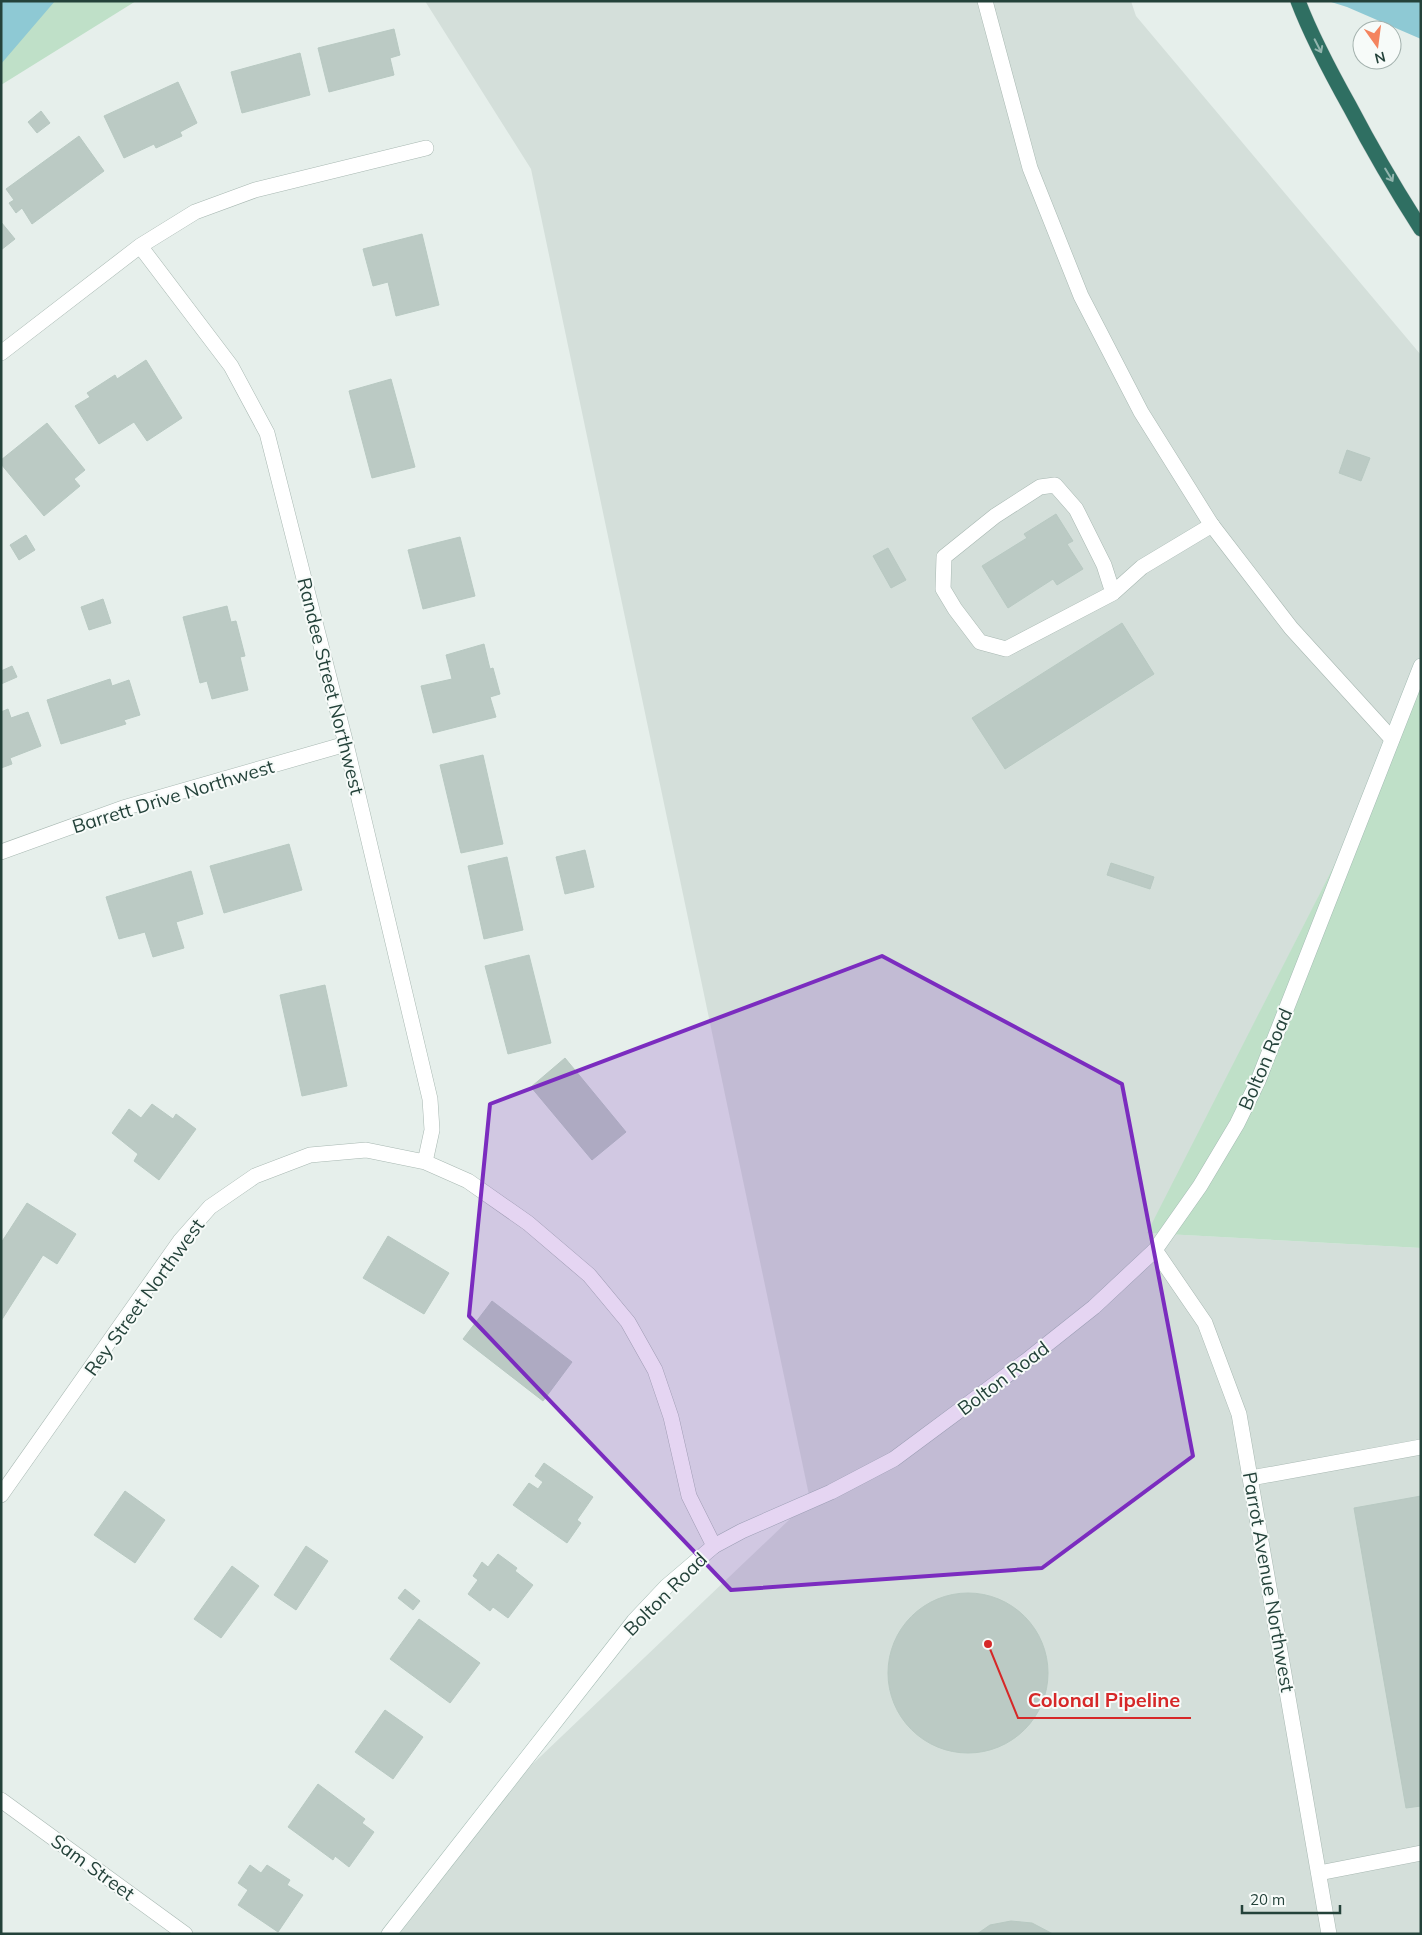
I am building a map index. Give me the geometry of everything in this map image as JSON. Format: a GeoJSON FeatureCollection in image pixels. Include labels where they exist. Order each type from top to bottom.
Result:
{"type":"FeatureCollection","features":[{"type":"Feature","properties":{"kind":"highway"},"geometry":{"type":"LineString","coordinates":[[1298,1],[1309,29],[1364,133],[1421,229]]}},
{"type":"Feature","properties":{"kind":"street"},"geometry":{"type":"LineString","coordinates":[[984,1],[1030,168],[1081,296],[1141,412],[1212,525],[1291,628],[1392,738]]}},
{"type":"Feature","properties":{"kind":"street"},"geometry":{"type":"LineString","coordinates":[[1,353],[140,246],[195,212],[254,190],[426,148]]}},
{"type":"Feature","properties":{"kind":"street","name":"Randee Street Northwest"},"geometry":{"type":"LineString","coordinates":[[140,246],[231,366],[267,433],[346,744],[430,1099],[432,1130],[425,1162]]}},
{"type":"Feature","properties":{"kind":"street"},"geometry":{"type":"LineString","coordinates":[[1113,593],[1104,566],[1076,508],[1055,485],[1040,487],[996,516],[944,557],[944,589],[955,610],[980,642],[1006,649],[1113,593],[1142,567],[1212,525]]}},
{"type":"Feature","properties":{"kind":"street","name":"Bolton Road"},"geometry":{"type":"LineString","coordinates":[[389,1934],[634,1620],[667,1586],[714,1546],[831,1492],[894,1459],[1026,1362],[1079,1319],[1155,1250],[1200,1186],[1237,1124],[1258,1081],[1421,666]]}},
{"type":"Feature","properties":{"kind":"street","name":"Barrett Drive Northwest"},"geometry":{"type":"LineString","coordinates":[[1,852],[123,808],[346,744]]}},
{"type":"Feature","properties":{"kind":"street","name":"Rey Street Northwest"},"geometry":{"type":"LineString","coordinates":[[1,1496],[180,1241],[210,1207],[255,1176],[310,1155],[366,1150],[425,1162],[468,1181],[528,1223],[589,1275],[628,1322],[655,1370],[671,1417],[689,1496],[714,1546]]}},
{"type":"Feature","properties":{"kind":"street","name":"Parrot Avenue Northwest"},"geometry":{"type":"LineString","coordinates":[[1155,1250],[1205,1324],[1239,1414],[1329,1934]]}},
{"type":"Feature","properties":{"kind":"street"},"geometry":{"type":"LineString","coordinates":[[1251,1478],[1421,1447]]}},
{"type":"Feature","properties":{"kind":"street","name":"Sam Street"},"geometry":{"type":"LineString","coordinates":[[1,1800],[185,1934]]}},
{"type":"Feature","properties":{"kind":"street"},"geometry":{"type":"LineString","coordinates":[[1319,1873],[1421,1853]]}},
{"type":"Feature","properties":{"kind":"highlighted area"},"geometry":{"type":"Polygon","coordinates":[[[882,956],[1122,1084],[1193,1456],[1042,1568],[731,1590],[469,1316],[490,1104],[882,956]]]}},
{"type":"Feature","properties":{"kind":"shaded area"},"geometry":{"type":"Polygon","coordinates":[[[425,1],[1131,1],[1136,16],[1421,355],[1421,681],[1372,791],[1148,1233],[1421,1248],[1421,1934],[384,1934],[458,1835],[810,1500],[531,169],[425,1]]]}},
{"type":"Feature","properties":{"kind":"green space"},"geometry":{"type":"Polygon","coordinates":[[[1,1],[136,1],[1,85],[1,1]]]}},
{"type":"Feature","properties":{"kind":"green space"},"geometry":{"type":"Polygon","coordinates":[[[1421,681],[1421,1248],[1147,1233],[1372,791],[1421,681]]]}},
{"type":"Feature","properties":{"kind":"water"},"geometry":{"type":"Polygon","coordinates":[[[1,1],[55,1],[1,64],[1,1]]]}},
{"type":"Feature","properties":{"kind":"water"},"geometry":{"type":"Polygon","coordinates":[[[1328,1],[1421,1],[1421,39],[1402,31],[1402,20],[1377,20],[1328,1]]]}},
{"type":"Feature","properties":{"kind":"building"},"geometry":{"type":"Polygon","coordinates":[[[394,29],[400,55],[390,58],[394,75],[329,92],[318,48],[394,29]]]}},
{"type":"Feature","properties":{"kind":"building"},"geometry":{"type":"Polygon","coordinates":[[[300,53],[310,95],[242,113],[231,72],[300,53]]]}},
{"type":"Feature","properties":{"kind":"building"},"geometry":{"type":"Polygon","coordinates":[[[178,82],[197,123],[180,132],[182,136],[156,148],[154,144],[124,158],[104,116],[178,82]]]}},
{"type":"Feature","properties":{"kind":"building"},"geometry":{"type":"Polygon","coordinates":[[[41,111],[50,123],[37,133],[28,122],[41,111]]]}},
{"type":"Feature","properties":{"kind":"building"},"geometry":{"type":"Polygon","coordinates":[[[79,136],[104,171],[32,224],[22,208],[16,213],[9,203],[14,200],[6,189],[79,136]]]}},
{"type":"Feature","properties":{"kind":"building"},"geometry":{"type":"Polygon","coordinates":[[[1,222],[15,239],[1,250],[1,222]]]}},
{"type":"Feature","properties":{"kind":"building"},"geometry":{"type":"Polygon","coordinates":[[[422,234],[439,305],[396,316],[388,282],[373,286],[363,249],[422,234]]]}},
{"type":"Feature","properties":{"kind":"building"},"geometry":{"type":"Polygon","coordinates":[[[146,360],[182,418],[147,441],[134,422],[99,444],[75,406],[90,397],[87,393],[115,375],[117,379],[146,360]]]}},
{"type":"Feature","properties":{"kind":"building"},"geometry":{"type":"Polygon","coordinates":[[[391,379],[415,467],[372,478],[349,391],[391,379]]]}},
{"type":"Feature","properties":{"kind":"building"},"geometry":{"type":"Polygon","coordinates":[[[47,423],[85,470],[74,479],[80,486],[44,516],[1,464],[1,460],[47,423]]]}},
{"type":"Feature","properties":{"kind":"building"},"geometry":{"type":"Polygon","coordinates":[[[1347,450],[1370,458],[1361,481],[1339,473],[1347,450]]]}},
{"type":"Feature","properties":{"kind":"building"},"geometry":{"type":"Polygon","coordinates":[[[1056,514],[1073,541],[1067,544],[1083,569],[1057,585],[1053,579],[1008,608],[982,566],[1027,538],[1024,534],[1056,514]]]}},
{"type":"Feature","properties":{"kind":"building"},"geometry":{"type":"Polygon","coordinates":[[[26,535],[35,550],[19,560],[10,545],[26,535]]]}},
{"type":"Feature","properties":{"kind":"building"},"geometry":{"type":"Polygon","coordinates":[[[460,537],[475,596],[423,609],[408,550],[460,537]]]}},
{"type":"Feature","properties":{"kind":"building"},"geometry":{"type":"Polygon","coordinates":[[[888,548],[906,580],[891,588],[873,556],[888,548]]]}},
{"type":"Feature","properties":{"kind":"building"},"geometry":{"type":"Polygon","coordinates":[[[103,599],[111,623],[89,630],[81,607],[103,599]]]}},
{"type":"Feature","properties":{"kind":"building"},"geometry":{"type":"Polygon","coordinates":[[[227,606],[231,622],[236,621],[245,656],[240,657],[248,690],[212,699],[207,681],[200,683],[183,617],[227,606]]]}},
{"type":"Feature","properties":{"kind":"building"},"geometry":{"type":"Polygon","coordinates":[[[1122,623],[1154,674],[1005,769],[972,718],[1122,623]]]}},
{"type":"Feature","properties":{"kind":"building"},"geometry":{"type":"Polygon","coordinates":[[[484,644],[490,669],[493,668],[500,694],[490,697],[496,717],[433,733],[421,686],[452,679],[446,655],[484,644]]]}},
{"type":"Feature","properties":{"kind":"building"},"geometry":{"type":"Polygon","coordinates":[[[12,666],[17,677],[1,684],[1,671],[12,666]]]}},
{"type":"Feature","properties":{"kind":"building"},"geometry":{"type":"Polygon","coordinates":[[[110,679],[112,686],[129,680],[140,715],[124,720],[126,724],[61,744],[47,700],[110,679]]]}},
{"type":"Feature","properties":{"kind":"building"},"geometry":{"type":"Polygon","coordinates":[[[8,709],[11,718],[28,712],[41,746],[10,758],[12,764],[1,768],[1,712],[8,709]]]}},
{"type":"Feature","properties":{"kind":"building"},"geometry":{"type":"Polygon","coordinates":[[[483,755],[503,844],[461,853],[440,765],[483,755]]]}},
{"type":"Feature","properties":{"kind":"building"},"geometry":{"type":"Polygon","coordinates":[[[289,844],[302,890],[224,913],[210,866],[289,844]]]}},
{"type":"Feature","properties":{"kind":"building"},"geometry":{"type":"Polygon","coordinates":[[[585,850],[594,887],[565,894],[556,857],[585,850]]]}},
{"type":"Feature","properties":{"kind":"building"},"geometry":{"type":"Polygon","coordinates":[[[507,857],[523,930],[484,939],[468,866],[507,857]]]}},
{"type":"Feature","properties":{"kind":"building"},"geometry":{"type":"Polygon","coordinates":[[[1111,863],[1154,877],[1150,889],[1107,875],[1111,863]]]}},
{"type":"Feature","properties":{"kind":"building"},"geometry":{"type":"Polygon","coordinates":[[[191,871],[203,914],[176,922],[184,948],[153,957],[145,932],[119,939],[106,897],[191,871]]]}},
{"type":"Feature","properties":{"kind":"building"},"geometry":{"type":"Polygon","coordinates":[[[529,955],[551,1043],[508,1054],[485,966],[529,955]]]}},
{"type":"Feature","properties":{"kind":"building"},"geometry":{"type":"Polygon","coordinates":[[[325,985],[347,1086],[302,1096],[280,995],[325,985]]]}},
{"type":"Feature","properties":{"kind":"building"},"geometry":{"type":"Polygon","coordinates":[[[565,1058],[626,1132],[592,1160],[531,1087],[565,1058]]]}},
{"type":"Feature","properties":{"kind":"building"},"geometry":{"type":"Polygon","coordinates":[[[152,1104],[173,1119],[176,1114],[196,1129],[159,1180],[134,1161],[138,1154],[112,1133],[129,1109],[141,1118],[152,1104]]]}},
{"type":"Feature","properties":{"kind":"building"},"geometry":{"type":"Polygon","coordinates":[[[27,1203],[76,1234],[57,1264],[43,1255],[1,1321],[1,1243],[27,1203]]]}},
{"type":"Feature","properties":{"kind":"building"},"geometry":{"type":"Polygon","coordinates":[[[388,1236],[449,1273],[424,1314],[363,1278],[388,1236]]]}},
{"type":"Feature","properties":{"kind":"building"},"geometry":{"type":"Polygon","coordinates":[[[492,1301],[572,1362],[543,1401],[463,1339],[492,1301]]]}},
{"type":"Feature","properties":{"kind":"building"},"geometry":{"type":"Polygon","coordinates":[[[544,1463],[593,1497],[577,1520],[581,1523],[567,1543],[513,1505],[529,1483],[538,1489],[543,1482],[535,1476],[544,1463]]]}},
{"type":"Feature","properties":{"kind":"building"},"geometry":{"type":"Polygon","coordinates":[[[125,1491],[165,1520],[135,1563],[94,1535],[125,1491]]]}},
{"type":"Feature","properties":{"kind":"building"},"geometry":{"type":"Polygon","coordinates":[[[1421,1496],[1421,1806],[1406,1808],[1354,1508],[1421,1496]]]}},
{"type":"Feature","properties":{"kind":"building"},"geometry":{"type":"Polygon","coordinates":[[[306,1546],[328,1561],[296,1610],[274,1595],[306,1546]]]}},
{"type":"Feature","properties":{"kind":"building"},"geometry":{"type":"Polygon","coordinates":[[[498,1554],[517,1568],[515,1571],[533,1585],[508,1618],[493,1607],[490,1611],[468,1594],[478,1580],[473,1576],[482,1562],[488,1567],[498,1554]]]}},
{"type":"Feature","properties":{"kind":"building"},"geometry":{"type":"Polygon","coordinates":[[[232,1566],[259,1586],[221,1638],[194,1619],[232,1566]]]}},
{"type":"Feature","properties":{"kind":"building"},"geometry":{"type":"Polygon","coordinates":[[[405,1589],[420,1601],[413,1610],[398,1598],[405,1589]]]}},
{"type":"Feature","properties":{"kind":"building"},"geometry":{"type":"Polygon","coordinates":[[[976,1593],[1006,1602],[1025,1616],[1035,1628],[1042,1642],[1047,1657],[1047,1689],[1042,1704],[1035,1718],[1025,1730],[1013,1740],[991,1750],[976,1753],[960,1753],[945,1750],[923,1740],[901,1718],[889,1689],[888,1665],[891,1650],[901,1628],[923,1606],[952,1594],[976,1593]]]}},
{"type":"Feature","properties":{"kind":"building"},"geometry":{"type":"Polygon","coordinates":[[[419,1619],[480,1663],[450,1703],[390,1659],[419,1619]]]}},
{"type":"Feature","properties":{"kind":"building"},"geometry":{"type":"Polygon","coordinates":[[[385,1710],[423,1737],[393,1779],[355,1752],[385,1710]]]}},
{"type":"Feature","properties":{"kind":"building"},"geometry":{"type":"Polygon","coordinates":[[[318,1784],[365,1819],[362,1823],[374,1832],[349,1867],[335,1856],[333,1860],[288,1827],[318,1784]]]}},
{"type":"Feature","properties":{"kind":"building"},"geometry":{"type":"Polygon","coordinates":[[[250,1865],[261,1873],[267,1865],[290,1880],[287,1885],[303,1895],[278,1932],[238,1905],[248,1890],[238,1883],[250,1865]]]}},
{"type":"Feature","properties":{"kind":"building"},"geometry":{"type":"Polygon","coordinates":[[[1011,1921],[1032,1923],[1053,1934],[977,1934],[990,1925],[1011,1921]]]}},
{"type":"Feature","properties":{"kind":"place","name":"Colonal Pipeline"},"geometry":{"type":"Point","coordinates":[988,1644]}}]}
